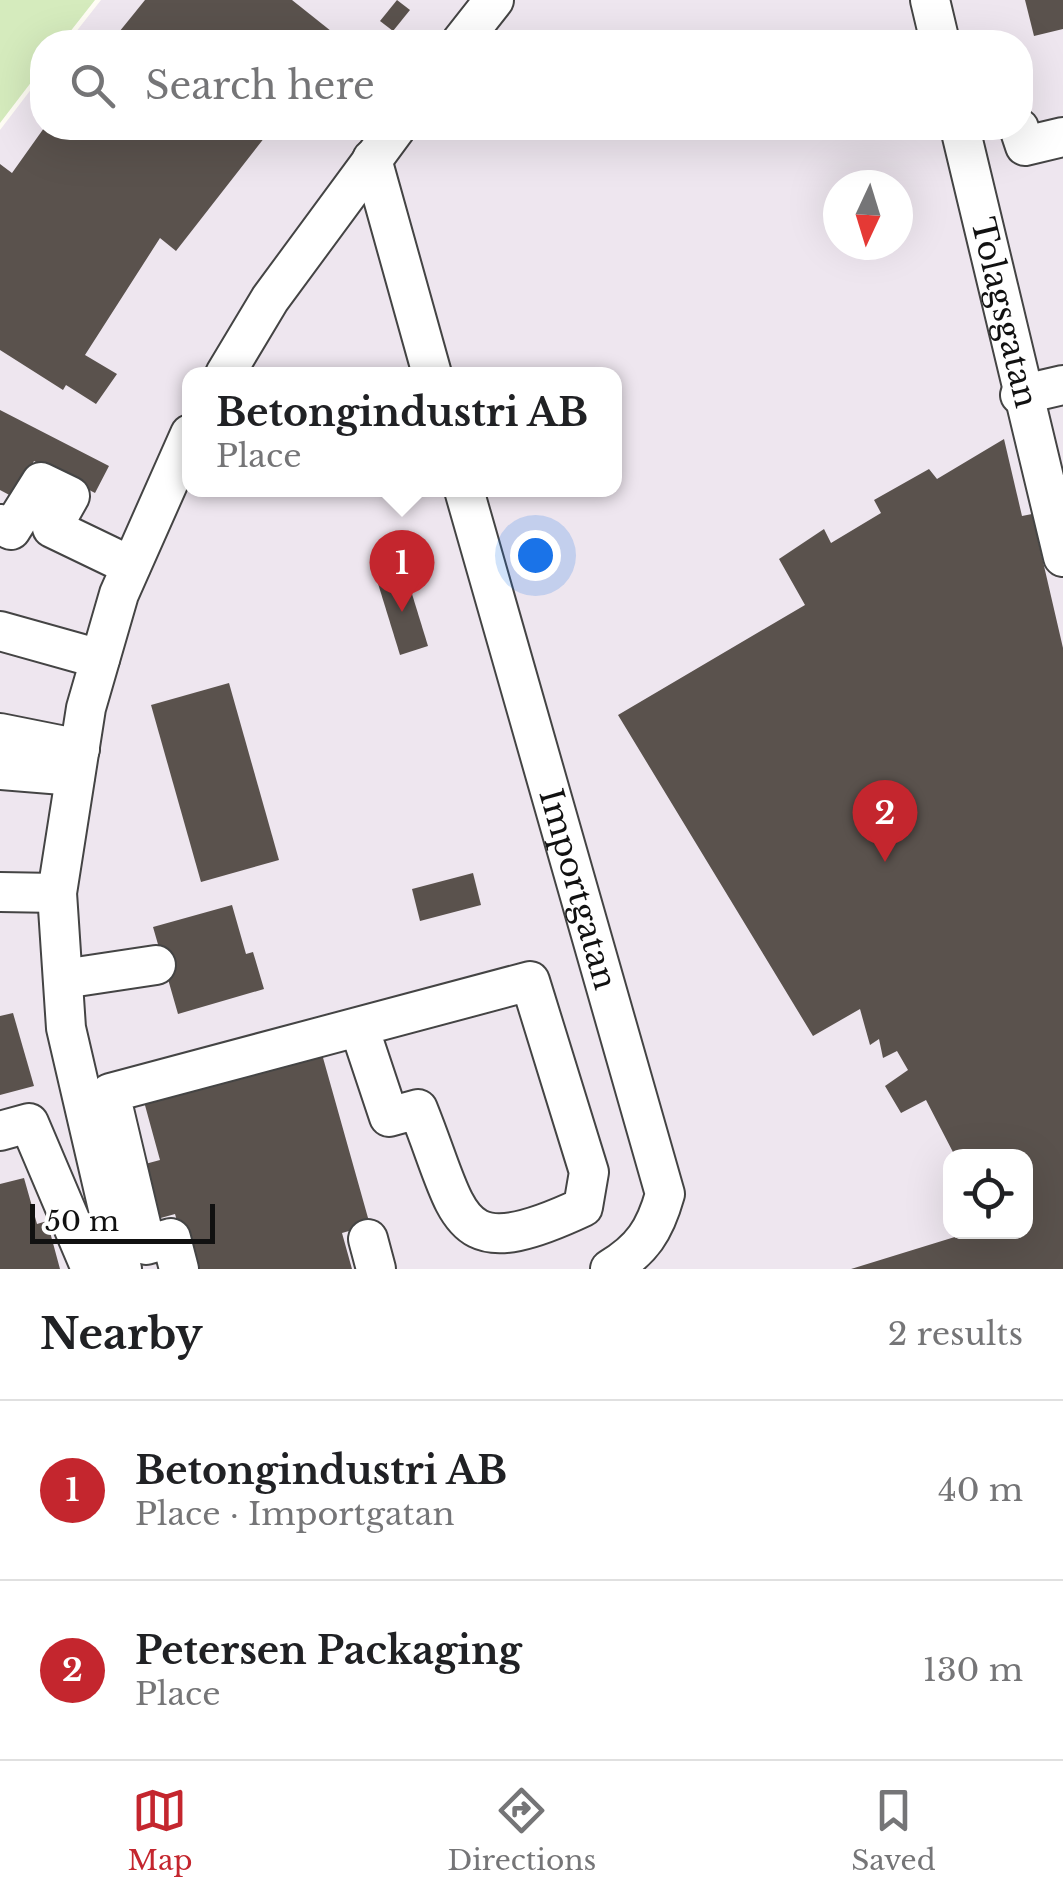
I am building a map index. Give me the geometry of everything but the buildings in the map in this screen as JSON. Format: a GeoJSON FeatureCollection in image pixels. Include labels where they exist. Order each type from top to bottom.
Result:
{"type":"FeatureCollection","features":[{"type":"Feature","properties":{"kind":"street"},"geometry":{"type":"LineString","coordinates":[[471,30],[494,0]]}},
{"type":"Feature","properties":{"kind":"street"},"geometry":{"type":"LineString","coordinates":[[930,0],[937,30]]}},
{"type":"Feature","properties":{"kind":"street"},"geometry":{"type":"LineString","coordinates":[[1023,140],[1025,146],[1063,138]]}},
{"type":"Feature","properties":{"kind":"street"},"geometry":{"type":"LineString","coordinates":[[229,367],[270,299],[387,140]]}},
{"type":"Feature","properties":{"kind":"street","name":"Tolagsgatan"},"geometry":{"type":"LineString","coordinates":[[963,140],[1063,557]]}},
{"type":"Feature","properties":{"kind":"street"},"geometry":{"type":"LineString","coordinates":[[372,159],[430,367]]}},
{"type":"Feature","properties":{"kind":"street"},"geometry":{"type":"LineString","coordinates":[[1022,394],[1063,385]]}},
{"type":"Feature","properties":{"kind":"street"},"geometry":{"type":"LineString","coordinates":[[122,1269],[66,1028],[56,893],[100,659],[131,566],[182,452]]}},
{"type":"Feature","properties":{"kind":"street"},"geometry":{"type":"LineString","coordinates":[[0,524],[11,530],[41,482],[70,496],[52,528],[131,566]]}},
{"type":"Feature","properties":{"kind":"street","name":"Importgatan"},"geometry":{"type":"LineString","coordinates":[[466,497],[664,1194],[656,1225],[636,1254],[610,1269]]}},
{"type":"Feature","properties":{"kind":"street"},"geometry":{"type":"LineString","coordinates":[[0,631],[100,659]]}},
{"type":"Feature","properties":{"kind":"street"},"geometry":{"type":"LineString","coordinates":[[0,734],[78,762]]}},
{"type":"Feature","properties":{"kind":"street"},"geometry":{"type":"LineString","coordinates":[[0,770],[78,762]]}},
{"type":"Feature","properties":{"kind":"street"},"geometry":{"type":"LineString","coordinates":[[0,892],[56,893]]}},
{"type":"Feature","properties":{"kind":"street"},"geometry":{"type":"LineString","coordinates":[[63,980],[156,965]]}},
{"type":"Feature","properties":{"kind":"street"},"geometry":{"type":"LineString","coordinates":[[179,1269],[171,1238],[146,1245],[110,1092],[359,1026],[530,981],[589,1172],[583,1207],[533,1231],[490,1237],[464,1221],[418,1109],[390,1118],[359,1026]]}},
{"type":"Feature","properties":{"kind":"street"},"geometry":{"type":"LineString","coordinates":[[0,1131],[30,1123],[91,1269]]}},
{"type":"Feature","properties":{"kind":"shaded area"},"geometry":{"type":"Polygon","coordinates":[[[101,0],[1063,0],[1063,1269],[0,1269],[0,130],[30,91],[30,140],[1033,140],[1033,30],[77,30],[101,0]]]}},
{"type":"Feature","properties":{"kind":"green space"},"geometry":{"type":"Polygon","coordinates":[[[0,0],[95,0],[71,30],[30,30],[30,84],[0,123],[0,0]]]}},
{"type":"Feature","properties":{"kind":"place","name":"Betongindustri AB"},"geometry":{"type":"Point","coordinates":[402,612]}},
{"type":"Feature","properties":{"kind":"place","name":"Petersen Packaging"},"geometry":{"type":"Point","coordinates":[885,862]}}]}
